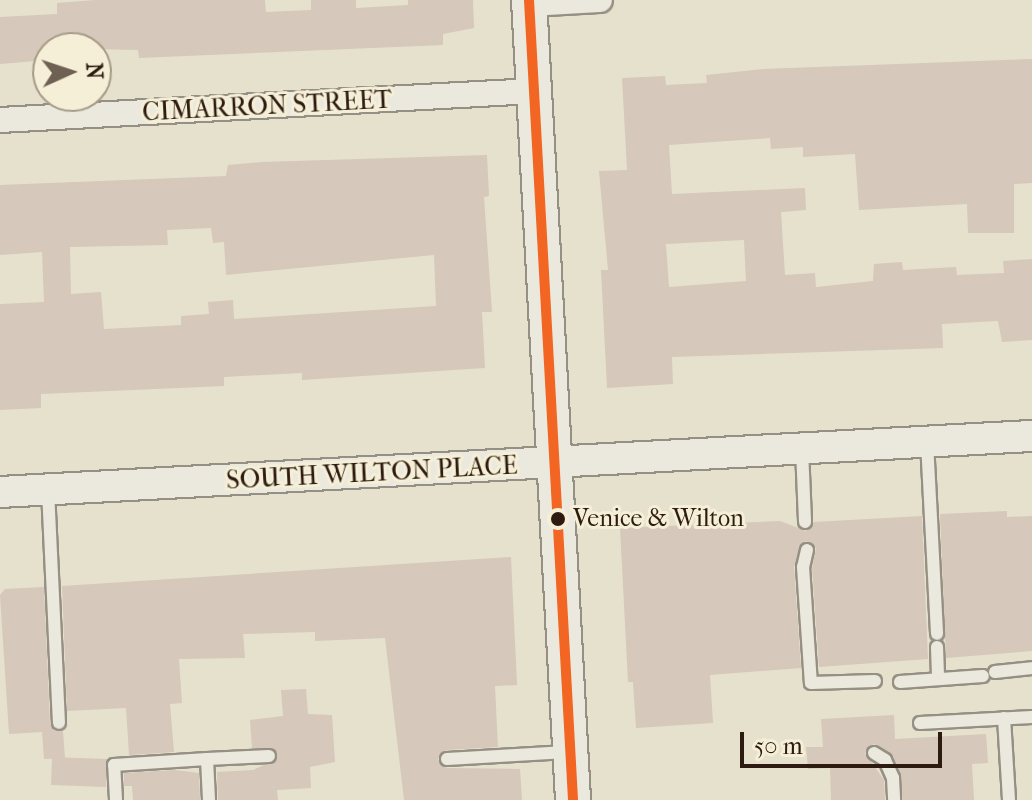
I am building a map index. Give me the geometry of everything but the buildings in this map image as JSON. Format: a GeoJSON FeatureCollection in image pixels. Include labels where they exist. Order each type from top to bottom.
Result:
{"type":"FeatureCollection","features":[{"type":"Feature","properties":{"kind":"main road"},"geometry":{"type":"LineString","coordinates":[[529,2],[573,800]]}},
{"type":"Feature","properties":{"kind":"street"},"geometry":{"type":"LineString","coordinates":[[529,2],[600,0]]}},
{"type":"Feature","properties":{"kind":"street","name":"CIMARRON STREET"},"geometry":{"type":"LineString","coordinates":[[0,120],[534,91]]}},
{"type":"Feature","properties":{"kind":"street","name":"SOUTH WILTON PLACE"},"geometry":{"type":"LineString","coordinates":[[0,492],[1032,436]]}},
{"type":"Feature","properties":{"kind":"lane"},"geometry":{"type":"LineString","coordinates":[[927,442],[938,678]]}},
{"type":"Feature","properties":{"kind":"lane"},"geometry":{"type":"LineString","coordinates":[[802,449],[805,522]]}},
{"type":"Feature","properties":{"kind":"lane"},"geometry":{"type":"LineString","coordinates":[[48,490],[59,723]]}},
{"type":"Feature","properties":{"kind":"lane"},"geometry":{"type":"LineString","coordinates":[[807,550],[803,567],[811,683],[875,681]]}},
{"type":"Feature","properties":{"kind":"lane"},"geometry":{"type":"LineString","coordinates":[[900,682],[1032,668]]}},
{"type":"Feature","properties":{"kind":"lane"},"geometry":{"type":"LineString","coordinates":[[920,723],[1032,717]]}},
{"type":"Feature","properties":{"kind":"lane"},"geometry":{"type":"LineString","coordinates":[[1004,718],[1009,800]]}},
{"type":"Feature","properties":{"kind":"lane"},"geometry":{"type":"LineString","coordinates":[[447,759],[570,752]]}},
{"type":"Feature","properties":{"kind":"lane"},"geometry":{"type":"LineString","coordinates":[[874,753],[885,760],[893,778],[894,800]]}},
{"type":"Feature","properties":{"kind":"lane"},"geometry":{"type":"LineString","coordinates":[[116,800],[114,765],[269,756]]}},
{"type":"Feature","properties":{"kind":"lane"},"geometry":{"type":"LineString","coordinates":[[207,759],[209,800]]}},
{"type":"Feature","properties":{"kind":"transit line"},"geometry":{"type":"LineString","coordinates":[[529,0],[573,800]]}},
{"type":"Feature","properties":{"kind":"place","name":"Venice & Wilton"},"geometry":{"type":"Point","coordinates":[558,519]}}]}
